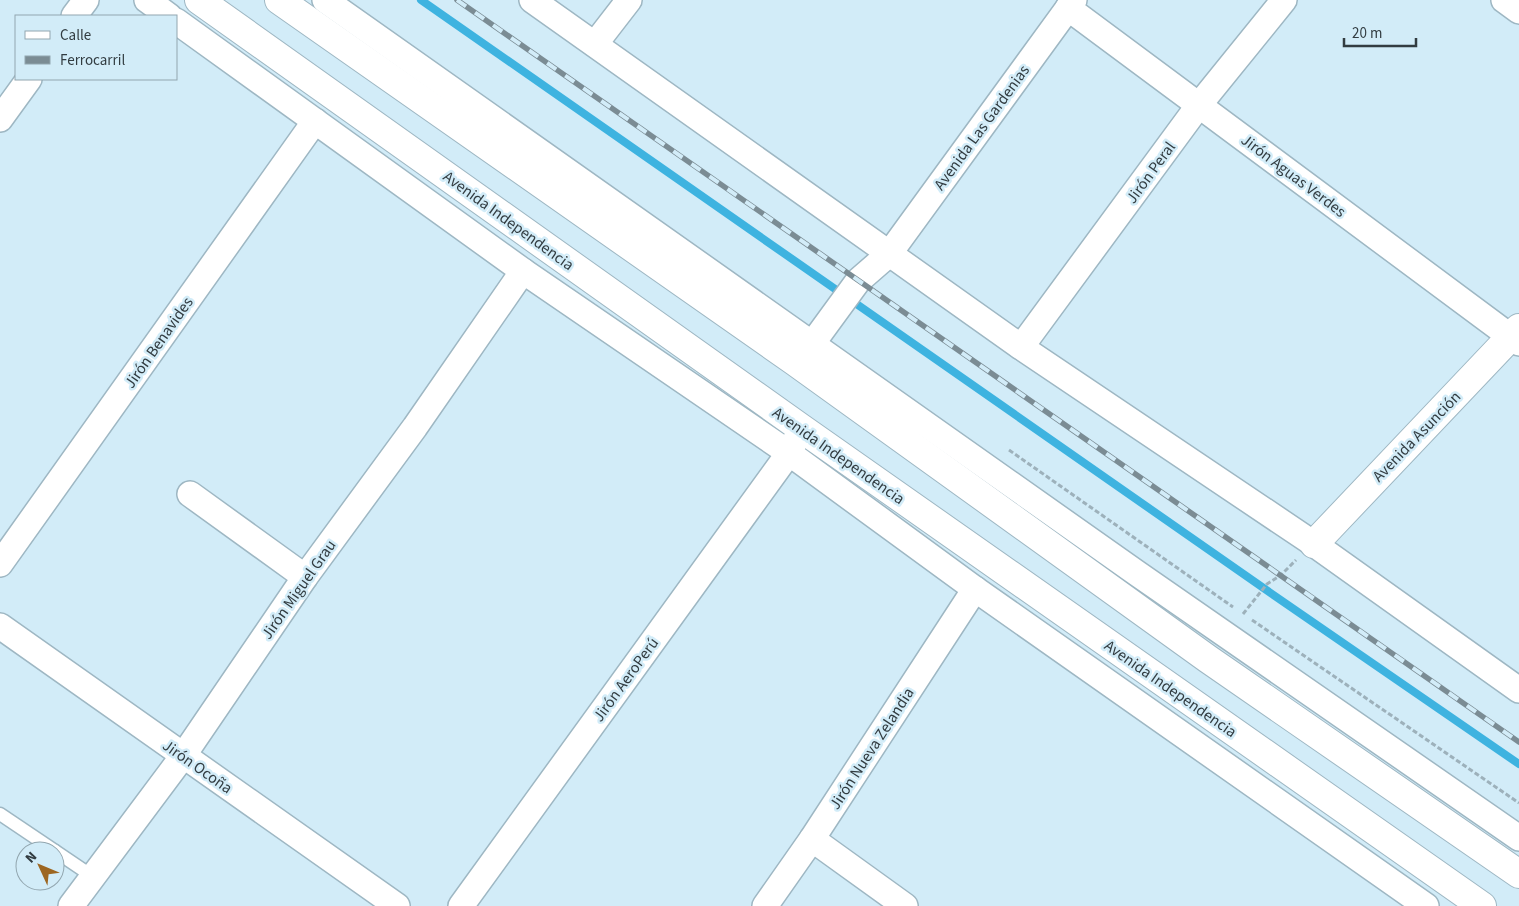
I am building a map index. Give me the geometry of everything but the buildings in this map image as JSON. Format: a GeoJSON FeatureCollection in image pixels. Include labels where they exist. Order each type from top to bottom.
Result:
{"type":"FeatureCollection","features":[{"type":"Feature","properties":{"kind":"main road","name":"Avenida Independencia"},"geometry":{"type":"LineString","coordinates":[[200,0],[366,118],[684,363],[801,428],[1482,906]]}},
{"type":"Feature","properties":{"kind":"main road"},"geometry":{"type":"LineString","coordinates":[[279,0],[794,361],[1208,659],[1519,874]]}},
{"type":"Feature","properties":{"kind":"main road","name":"Avenida Asunción"},"geometry":{"type":"LineString","coordinates":[[1314,544],[1516,336]]}},
{"type":"Feature","properties":{"kind":"street"},"geometry":{"type":"LineString","coordinates":[[75,15],[86,0]]}},
{"type":"Feature","properties":{"kind":"street"},"geometry":{"type":"LineString","coordinates":[[147,0],[168,15]]}},
{"type":"Feature","properties":{"kind":"street"},"geometry":{"type":"LineString","coordinates":[[325,0],[1146,579],[1519,838]]}},
{"type":"Feature","properties":{"kind":"street"},"geometry":{"type":"LineString","coordinates":[[532,0],[1021,347],[1314,544],[1519,690]]}},
{"type":"Feature","properties":{"kind":"street"},"geometry":{"type":"LineString","coordinates":[[595,44],[629,0]]}},
{"type":"Feature","properties":{"kind":"street","name":"Jirón Peral"},"geometry":{"type":"LineString","coordinates":[[1021,347],[1200,105],[1284,0]]}},
{"type":"Feature","properties":{"kind":"street"},"geometry":{"type":"LineString","coordinates":[[1504,0],[1519,11]]}},
{"type":"Feature","properties":{"kind":"street","name":"Avenida Las Gardenias"},"geometry":{"type":"LineString","coordinates":[[812,344],[858,281],[889,254],[1071,4]]}},
{"type":"Feature","properties":{"kind":"street","name":"Jirón Aguas Verdes"},"geometry":{"type":"LineString","coordinates":[[1071,4],[1200,105],[1516,336]]}},
{"type":"Feature","properties":{"kind":"street","name":"Avenida Independencia"},"geometry":{"type":"LineString","coordinates":[[178,22],[523,270],[684,363],[789,453],[975,589],[1421,905]]}},
{"type":"Feature","properties":{"kind":"street"},"geometry":{"type":"LineString","coordinates":[[0,119],[28,80]]}},
{"type":"Feature","properties":{"kind":"street"},"geometry":{"type":"LineString","coordinates":[[348,144],[366,118]]}},
{"type":"Feature","properties":{"kind":"street","name":"Jirón Benavides"},"geometry":{"type":"LineString","coordinates":[[0,564],[315,121]]}},
{"type":"Feature","properties":{"kind":"street","name":"Jirón Miguel Grau"},"geometry":{"type":"LineString","coordinates":[[71,906],[183,756],[305,578],[415,427],[523,270]]}},
{"type":"Feature","properties":{"kind":"street","name":"Jirón AeroPerú"},"geometry":{"type":"LineString","coordinates":[[461,906],[789,453],[801,428]]}},
{"type":"Feature","properties":{"kind":"street"},"geometry":{"type":"LineString","coordinates":[[190,494],[305,578]]}},
{"type":"Feature","properties":{"kind":"street","name":"Jirón Nueva Zelandia"},"geometry":{"type":"LineString","coordinates":[[765,906],[812,839],[975,589]]}},
{"type":"Feature","properties":{"kind":"street","name":"Jirón Ocoña"},"geometry":{"type":"LineString","coordinates":[[0,626],[397,906]]}},
{"type":"Feature","properties":{"kind":"street"},"geometry":{"type":"LineString","coordinates":[[812,839],[905,906]]}},
{"type":"Feature","properties":{"kind":"lane"},"geometry":{"type":"LineString","coordinates":[[0,814],[40,841]]}},
{"type":"Feature","properties":{"kind":"lane"},"geometry":{"type":"LineString","coordinates":[[65,858],[92,876]]}},
{"type":"Feature","properties":{"kind":"path"},"geometry":{"type":"LineString","coordinates":[[1006,448],[1234,608]]}},
{"type":"Feature","properties":{"kind":"path"},"geometry":{"type":"LineString","coordinates":[[1314,544],[1280,575],[1267,584],[1243,614],[1519,803]]}},
{"type":"Feature","properties":{"kind":"waterway"},"geometry":{"type":"LineString","coordinates":[[421,0],[1272,594],[1519,764]]}},
{"type":"Feature","properties":{"kind":"railway"},"geometry":{"type":"LineString","coordinates":[[457,0],[1519,742]]}}]}
